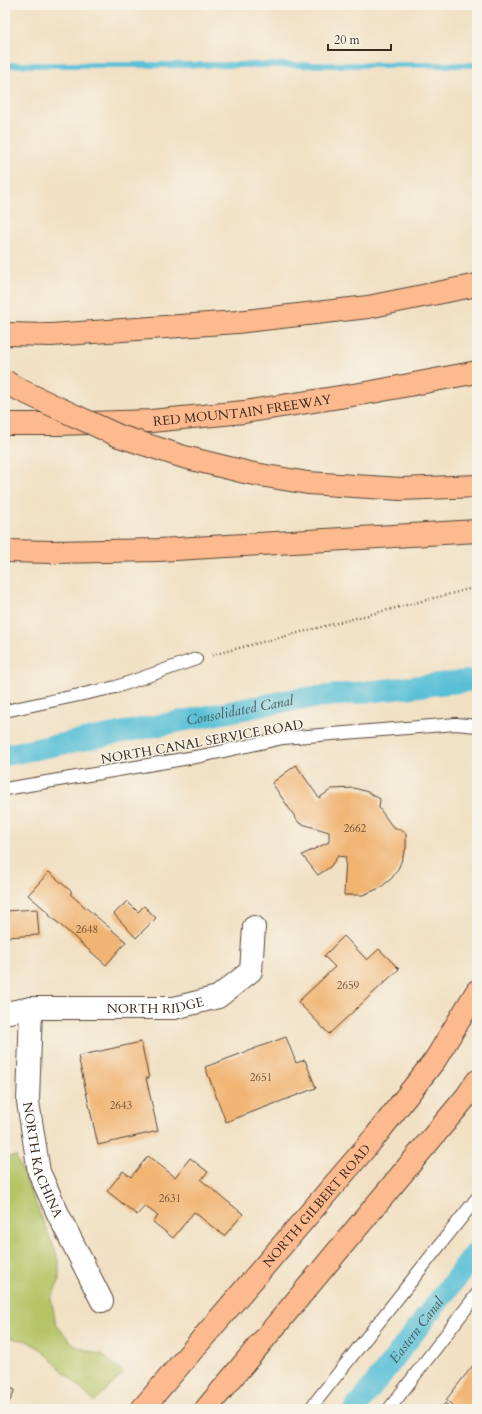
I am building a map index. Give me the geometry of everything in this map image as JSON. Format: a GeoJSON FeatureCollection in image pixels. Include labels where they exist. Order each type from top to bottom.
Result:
{"type":"FeatureCollection","features":[{"type":"Feature","properties":{"kind":"main road"},"geometry":{"type":"LineString","coordinates":[[5,334],[51,335],[237,322],[368,307],[477,285]]}},
{"type":"Feature","properties":{"kind":"main road","name":"RED MOUNTAIN FREEWAY"},"geometry":{"type":"LineString","coordinates":[[5,424],[151,421],[244,412],[372,392],[477,372]]}},
{"type":"Feature","properties":{"kind":"main road"},"geometry":{"type":"LineString","coordinates":[[5,381],[42,401],[119,436],[184,457],[249,473],[308,484],[401,489],[477,486]]}},
{"type":"Feature","properties":{"kind":"main road"},"geometry":{"type":"LineString","coordinates":[[5,551],[53,552],[159,550],[477,531]]}},
{"type":"Feature","properties":{"kind":"main road","name":"NORTH GILBERT ROAD"},"geometry":{"type":"LineString","coordinates":[[142,1409],[374,1138],[434,1060],[477,990]]}},
{"type":"Feature","properties":{"kind":"main road"},"geometry":{"type":"LineString","coordinates":[[206,1409],[466,1097],[477,1081]]}},
{"type":"Feature","properties":{"kind":"street","name":"NORTH RIDGE"},"geometry":{"type":"LineString","coordinates":[[5,1013],[31,1008],[174,1008],[218,997],[251,971],[254,927]]}},
{"type":"Feature","properties":{"kind":"street","name":"NORTH KACHINA"},"geometry":{"type":"LineString","coordinates":[[31,1008],[28,1102],[39,1172],[59,1216],[102,1301]]}},
{"type":"Feature","properties":{"kind":"lane"},"geometry":{"type":"LineString","coordinates":[[5,710],[116,687],[196,659]]}},
{"type":"Feature","properties":{"kind":"lane","name":"NORTH CANAL SERVICE ROAD"},"geometry":{"type":"LineString","coordinates":[[5,789],[201,756],[283,738],[456,724],[477,726]]}},
{"type":"Feature","properties":{"kind":"lane"},"geometry":{"type":"LineString","coordinates":[[310,1409],[477,1198]]}},
{"type":"Feature","properties":{"kind":"lane"},"geometry":{"type":"LineString","coordinates":[[389,1409],[477,1294]]}},
{"type":"Feature","properties":{"kind":"path"},"geometry":{"type":"LineString","coordinates":[[196,659],[477,587]]}},
{"type":"Feature","properties":{"kind":"green space"},"geometry":{"type":"Polygon","coordinates":[[[16,1156],[59,1260],[59,1281],[51,1298],[56,1324],[73,1345],[102,1354],[124,1373],[94,1402],[42,1350],[27,1341],[5,1337],[5,1158],[16,1156]]]}},
{"type":"Feature","properties":{"kind":"building"},"geometry":{"type":"Polygon","coordinates":[[[296,765],[319,798],[332,789],[354,788],[368,792],[380,799],[379,808],[392,826],[406,833],[406,848],[399,867],[392,878],[380,888],[363,895],[344,895],[346,857],[338,856],[330,867],[318,875],[302,855],[329,842],[329,832],[299,823],[272,783],[296,765]]]}},
{"type":"Feature","properties":{"kind":"building"},"geometry":{"type":"Polygon","coordinates":[[[49,872],[72,892],[70,894],[126,942],[106,965],[28,895],[49,872]]]}},
{"type":"Feature","properties":{"kind":"building"},"geometry":{"type":"Polygon","coordinates":[[[127,901],[138,912],[144,906],[156,918],[136,938],[114,914],[127,901]]]}},
{"type":"Feature","properties":{"kind":"building"},"geometry":{"type":"Polygon","coordinates":[[[37,909],[39,935],[6,937],[5,911],[37,909]]]}},
{"type":"Feature","properties":{"kind":"building"},"geometry":{"type":"Polygon","coordinates":[[[344,936],[367,960],[379,949],[399,969],[329,1034],[298,1002],[335,967],[324,956],[344,936]]]}},
{"type":"Feature","properties":{"kind":"building"},"geometry":{"type":"Polygon","coordinates":[[[286,1037],[296,1063],[305,1060],[316,1088],[226,1122],[205,1067],[286,1037]]]}},
{"type":"Feature","properties":{"kind":"building"},"geometry":{"type":"Polygon","coordinates":[[[141,1042],[149,1078],[146,1078],[158,1131],[98,1145],[78,1056],[141,1042]]]}},
{"type":"Feature","properties":{"kind":"building"},"geometry":{"type":"Polygon","coordinates":[[[148,1156],[175,1177],[190,1158],[208,1172],[201,1180],[243,1214],[224,1236],[194,1212],[173,1238],[153,1222],[158,1216],[145,1206],[137,1215],[107,1191],[123,1171],[131,1177],[148,1156]]]}},
{"type":"Feature","properties":{"kind":"building"},"geometry":{"type":"Polygon","coordinates":[[[477,1360],[477,1409],[457,1409],[446,1400],[477,1360]]]}},
{"type":"Feature","properties":{"kind":"building"},"geometry":{"type":"Polygon","coordinates":[[[5,1386],[15,1390],[6,1409],[5,1409],[5,1386]]]}},
{"type":"Feature","properties":{"kind":"building"},"geometry":{"type":"Polygon","coordinates":[[[445,1403],[452,1409],[441,1409],[445,1403]]]}},
{"type":"Feature","properties":{"kind":"waterway"},"geometry":{"type":"LineString","coordinates":[[5,65],[477,65]]}},
{"type":"Feature","properties":{"kind":"waterway","name":"Consolidated Canal"},"geometry":{"type":"LineString","coordinates":[[5,755],[291,700],[477,680]]}},
{"type":"Feature","properties":{"kind":"waterway","name":"Eastern Canal"},"geometry":{"type":"LineString","coordinates":[[355,1409],[477,1251]]}}]}
